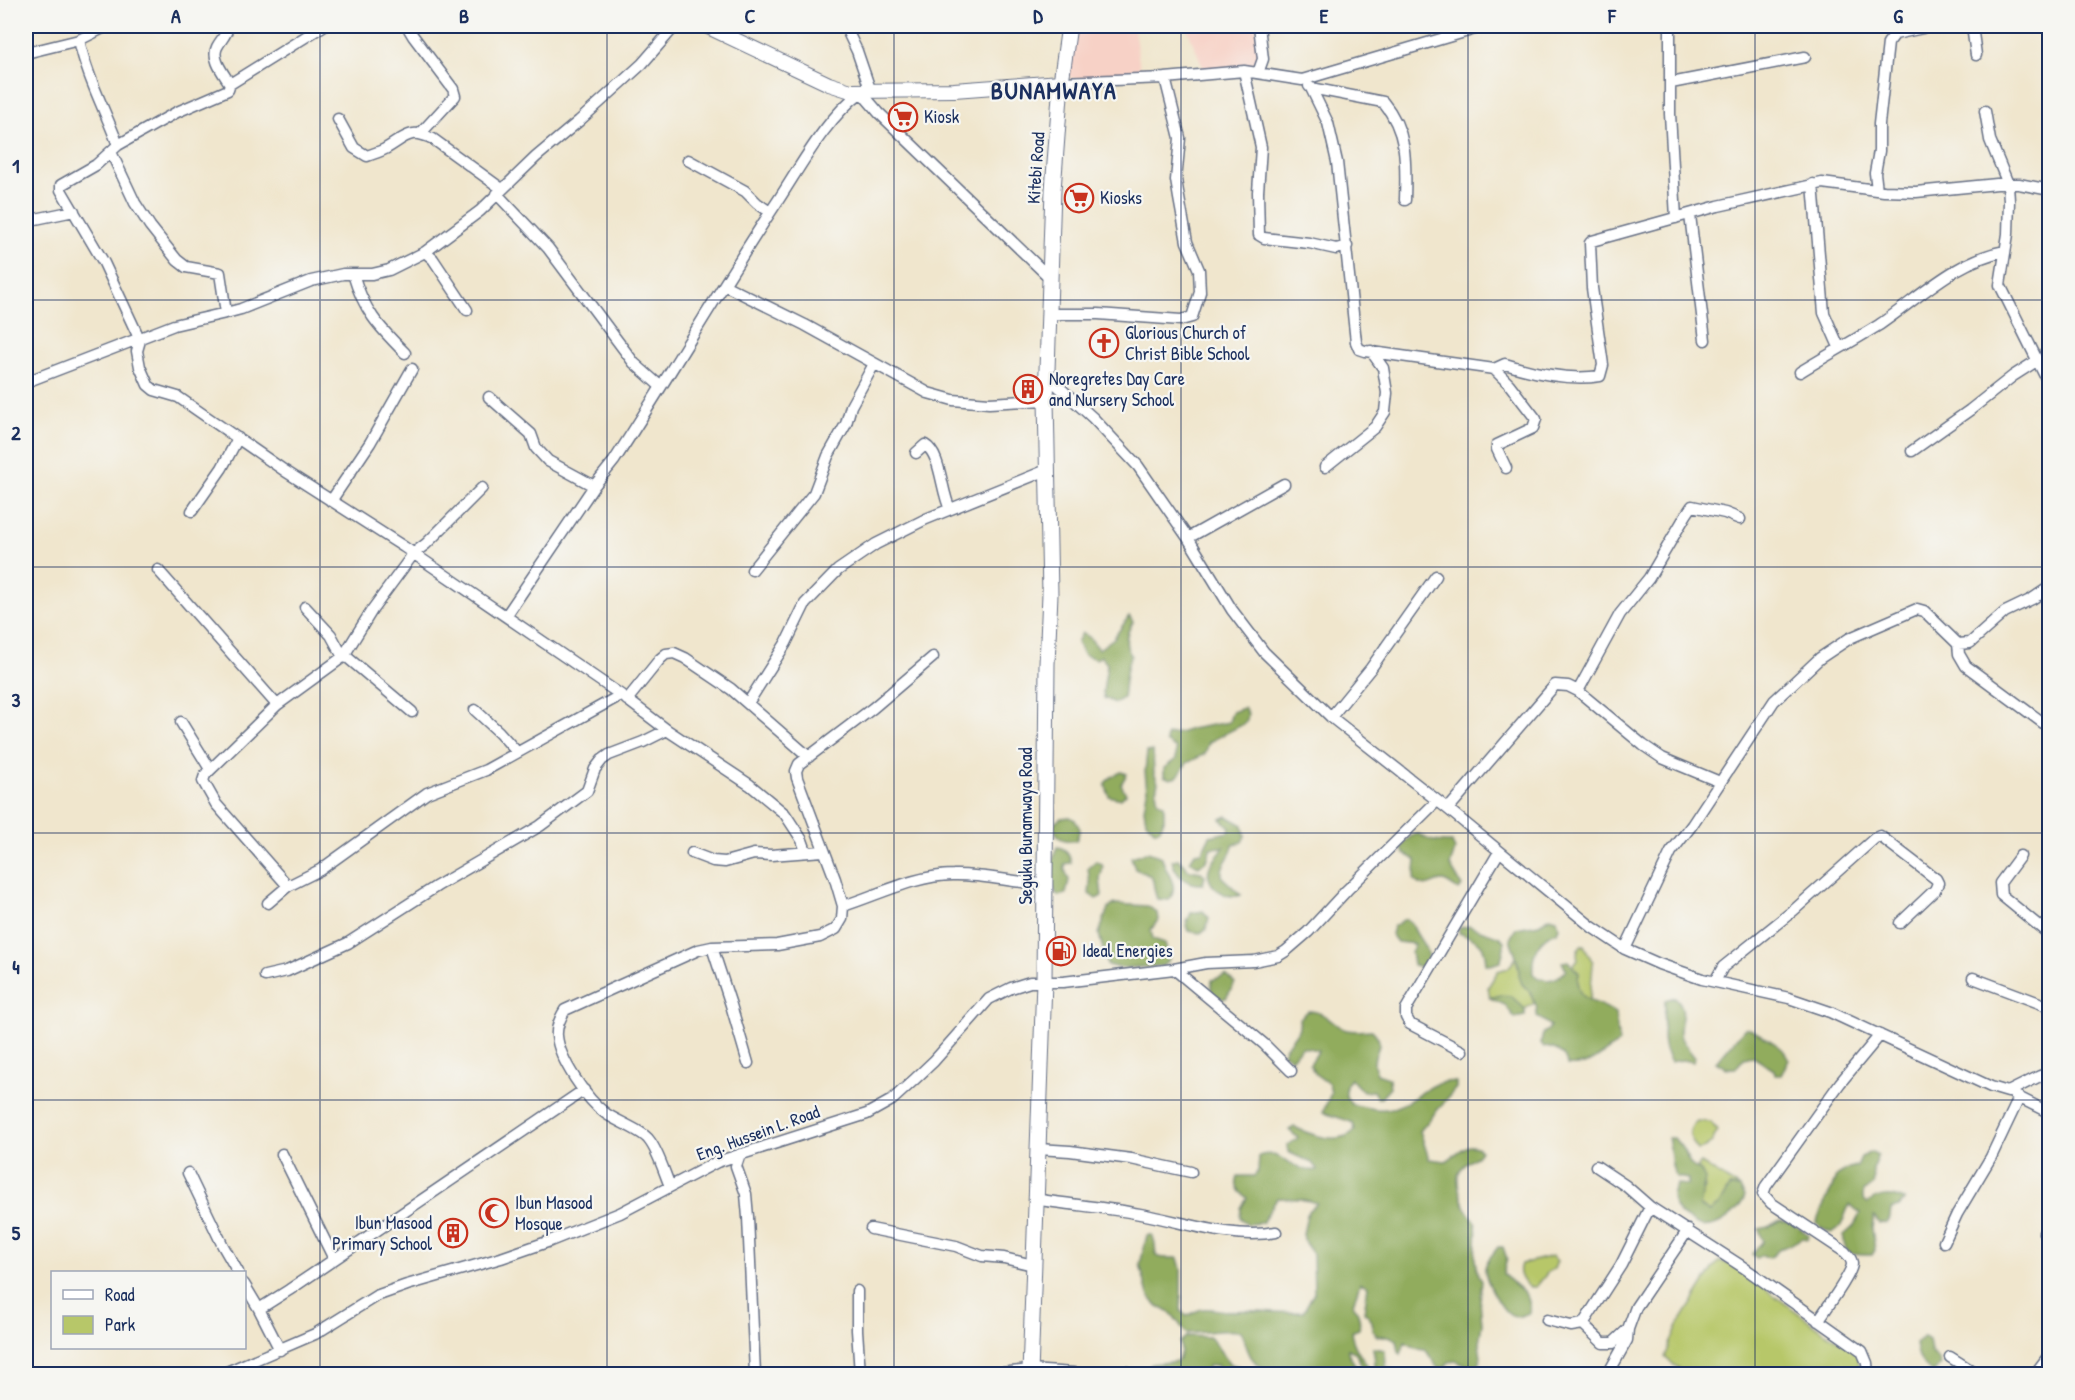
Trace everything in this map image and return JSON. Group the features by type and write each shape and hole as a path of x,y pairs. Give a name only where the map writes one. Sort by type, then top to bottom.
{"main road":[{"name":"Kitebi Road","path":"1050,278 1053,190 1061,82 1069,26"},
{"name":"Seguku Bunamwaya Road","path":"1030,1372 1044,981 1047,664 1050,594 1046,400 1050,278"}],"street":[{"path":"26,53 79,40 108,26"},
{"path":"228,26 215,54 230,84"},
{"path":"323,26 230,84 228,90 177,112 114,149 96,165 61,185 61,190 104,263 140,338 137,351 140,367 148,386 178,397 331,501 414,553 667,730 750,785 785,814 802,840 806,851"},
{"path":"407,26 453,89 455,96 421,133"},
{"path":"26,382 174,325 241,309 310,281 343,274 372,274 389,270 425,252 464,224 536,157 579,121 642,64 675,26"},
{"path":"706,26 829,84 851,91 866,92 954,90 1061,82 1165,78 1244,71 1302,80 1485,26"},
{"path":"844,26 856,51 866,92 879,113 1050,278"},
{"path":"1258,73 1263,59 1259,26"},
{"path":"1670,26 1670,114 1676,218"},
{"path":"1972,26 1976,55"},
{"path":"1877,190 1875,172 1879,151 1879,124 1888,44 1890,38 1895,34 1923,28"},
{"path":"79,40 88,73 107,115 114,149 135,203 177,260 186,267 220,273 226,313"},
{"path":"1671,82 1806,57"},
{"path":"1244,71 1261,147 1258,192 1261,237 1336,249 1347,246"},
{"path":"1049,314 1098,314 1181,320 1192,317 1200,292 1199,270 1187,242 1179,198 1176,180 1180,138 1165,78"},
{"path":"1302,80 1311,88 1328,123 1338,162 1356,342 1359,349 1406,358 1494,369 1504,364 1539,373 1589,378 1600,376 1603,365 1592,288 1590,243 1718,206 1814,184 1838,184 1877,190 1916,192 2008,184 2049,190"},
{"path":"1311,88 1383,102 1400,131 1406,155 1405,200"},
{"path":"506,616 594,486 614,461 770,212 833,120 846,104 866,92"},
{"path":"1985,111 1990,140 2008,184 2008,234 2001,287 2049,386"},
{"path":"339,119 354,148 367,156 383,151 407,135 421,133 433,139 500,192 548,248 634,363 660,386"},
{"path":"688,160 745,190 757,203 770,212"},
{"path":"1814,184 1824,313 1839,348"},
{"path":"26,221 74,212"},
{"path":"1690,214 1705,340"},
{"path":"1800,372 1878,325 1940,281 1979,257 2005,251"},
{"path":"425,252 433,259 467,310"},
{"path":"353,274 369,313 405,353"},
{"path":"724,285 805,325 928,393 953,400 989,403 1046,400"},
{"path":"1325,467 1375,427 1385,412 1387,393 1383,368 1371,351"},
{"path":"1912,451 2038,360"},
{"path":"752,570 814,493 828,456 846,424 851,406 874,364"},
{"path":"331,501 370,443 412,369"},
{"path":"1494,369 1509,384 1536,419 1533,428 1497,445 1506,468"},
{"path":"1047,376 1093,417 1138,466 1188,538 1232,610 1264,652 1331,717 1448,809 1583,921 1625,949 1659,964 1714,981 1789,998 1830,1012 1978,1082 2008,1092 2049,1113"},
{"path":"489,397 531,434 536,448 548,461 594,486"},
{"path":"192,511 222,468 238,438"},
{"path":"916,453 925,445 934,453 944,495 950,509"},
{"path":"747,703 786,642 805,604 838,570 876,543 950,509 1047,470"},
{"path":"1188,538 1284,484"},
{"path":"288,886 216,804 203,781 210,769 277,705 344,657 372,609 414,553 482,488"},
{"path":"1578,692 1620,614 1649,578 1690,509 1696,506 1740,519"},
{"path":"158,570 277,705"},
{"path":"1331,717 1371,668 1436,576"},
{"path":"1958,644 1970,643 2005,612 2032,599 2049,587"},
{"path":"305,608 331,635 344,657 412,712"},
{"path":"1625,949 1671,852 1692,825 1774,701 1820,658 1850,638 1920,609 1958,644 1959,654 1966,666 2049,728"},
{"path":"268,903 288,886 320,870 427,793 486,770 624,698 666,654 674,653 685,658 731,689 809,757"},
{"path":"670,1186 649,1139 604,1112 568,1065 556,1034 559,1020 565,1010 698,950 712,947 777,945 820,937 836,929 842,919 843,906 796,771 799,764 873,708 933,657"},
{"path":"1448,809 1555,685 1568,686 1578,692 1662,758 1720,782"},
{"path":"475,710 517,752"},
{"path":"181,722 210,769"},
{"path":"265,976 274,976 296,968 348,943 437,886 540,826 587,791 595,769 602,760 667,730"},
{"name":"Eng. Hussein L. Road","path":"222,1374 315,1334 376,1296 550,1241 620,1213 702,1169 740,1154 867,1114 892,1100 934,1061 989,999 1030,982 1063,982 1206,963 1267,959 1286,951 1308,932 1437,801"},
{"path":"1714,981 1722,967 1794,910 1880,836 1936,879 1938,883 1935,890 1900,923"},
{"path":"692,853 713,861 725,862 754,854 824,851"},
{"path":"1462,1051 1410,1024 1406,1017 1406,1009 1499,852"},
{"path":"2020,856 2000,883 1999,890 2001,895 2049,935"},
{"path":"843,906 916,881 952,874 1045,884"},
{"path":"712,947 747,1063"},
{"path":"1174,969 1264,1044 1292,1071"},
{"path":"1973,978 2049,1007"},
{"path":"1818,1321 1848,1275 1852,1266 1851,1259 1845,1252 1771,1203 1763,1194 1766,1186 1840,1083 1880,1035"},
{"path":"2008,1092 2048,1070"},
{"path":"259,1308 585,1090"},
{"path":"1944,1242 2019,1098"},
{"path":"1038,1149 1131,1158 1191,1172"},
{"path":"282,1154 334,1259"},
{"path":"740,1154 736,1166 746,1194 755,1374"},
{"path":"1596,1166 1626,1186 1650,1207 1688,1230 1862,1351 1869,1374"},
{"path":"188,1173 237,1271"},
{"path":"1035,1198 1073,1206 1138,1213 1247,1235 1276,1232"},
{"path":"1547,1320 1571,1326 1582,1324 1621,1265 1650,1207"},
{"path":"871,1229 956,1246 982,1256 1004,1258 1033,1265"},
{"path":"1608,1374 1627,1340 1628,1329 1636,1307 1688,1230"},
{"path":"246,1287 280,1350"},
{"path":"856,1291 856,1330 861,1374"},
{"path":"1582,1324 1603,1343 1613,1343 1628,1329"},
{"path":"2035,1374 2049,1354"},
{"path":"1950,1357 1977,1374"},
{"path":"991,1374 1030,1372 1088,1374"}],"shaded area":[{"path":"1186,26 1256,26 1261,59 1258,68 1205,72"},
{"path":"1134,29 1141,75 1072,79 1068,75 1072,34"}],"green space":[{"path":"1129,616 1133,622 1127,634 1126,643 1131,655 1126,671 1123,698 1115,703 1104,698 1107,664 1101,656 1096,659 1084,655 1077,642 1082,633 1089,637 1099,649 1114,638"},
{"path":"1244,708 1248,714 1247,720 1242,725 1209,742 1205,754 1187,763 1177,777 1170,779 1164,776 1164,768 1176,759 1176,749 1166,742 1167,735 1229,722 1232,712"},
{"path":"1153,751 1154,773 1158,782 1156,791 1158,801 1164,805 1164,820 1160,829 1155,831 1146,821 1144,809 1147,791 1145,771 1147,752"},
{"path":"1121,772 1127,774 1121,784 1126,794 1121,799 1109,796 1105,783"},
{"path":"1227,816 1243,825 1245,836 1242,842 1233,845 1222,871 1222,877 1241,895 1235,896 1222,893 1212,885 1209,879 1210,866 1224,847 1210,848 1207,859 1198,866 1190,861 1195,853 1202,852 1210,836 1229,832 1230,827 1221,819"},
{"path":"1070,817 1075,820 1080,829 1076,841 1060,838 1053,824 1061,818"},
{"path":"1419,834 1438,842 1452,842 1455,850 1450,866 1462,886 1459,890 1443,881 1425,886 1414,880 1416,860 1404,854 1402,847 1409,838"},
{"path":"1057,847 1067,852 1071,863 1065,864 1069,880 1066,894 1058,896 1051,879"},
{"path":"1148,852 1162,857 1173,884 1169,900 1157,899 1151,877 1135,869 1131,857"},
{"path":"1178,859 1189,870 1201,872 1205,876 1203,884 1192,883 1179,875 1172,860"},
{"path":"1096,861 1102,864 1103,868 1100,879 1102,896 1096,899 1089,894 1088,868"},
{"path":"1115,904 1148,906 1157,913 1158,920 1151,930 1153,939 1165,943 1169,959 1163,966 1121,968 1107,965 1099,934 1108,908"},
{"path":"1203,911 1209,918 1206,930 1200,933 1188,931 1186,925 1191,913"},
{"path":"1550,917 1557,919 1559,927 1557,932 1545,938 1537,948 1533,960 1533,974 1550,980 1566,970 1562,962 1568,961 1579,973 1578,983 1582,995 1615,1013 1619,1043 1596,1059 1584,1064 1567,1065 1559,1052 1544,1047 1541,1043 1543,1033 1550,1026 1537,1016 1537,1008 1530,992 1522,984 1510,939 1516,928 1539,924"},
{"path":"1405,919 1412,923 1428,956 1428,963 1421,967 1413,965 1411,952 1415,944 1397,942 1391,934 1393,927"},
{"path":"1469,926 1496,935 1503,940 1504,948 1500,962 1486,964 1480,943 1459,933 1459,928"},
{"path":"1584,945 1593,963 1590,1000 1580,993 1579,973 1572,967 1578,959 1577,954 1580,947"},
{"path":"1516,958 1522,984 1530,992 1534,1003 1525,1009 1509,997 1490,998 1488,987 1498,971 1508,968"},
{"path":"1226,975 1235,983 1226,998 1222,999 1213,995 1212,980"},
{"path":"1501,995 1511,996 1525,1009 1525,1016 1515,1018 1505,1005 1490,998"},
{"path":"1675,997 1683,1013 1680,1027 1681,1038 1695,1058 1693,1062 1682,1060 1671,1062 1664,1047 1665,1000"},
{"path":"1308,1011 1326,1016 1347,1030 1372,1030 1379,1040 1374,1066 1377,1074 1389,1078 1390,1088 1381,1098 1377,1098 1373,1091 1363,1092 1351,1079 1346,1085 1346,1097 1353,1105 1378,1109 1396,1107 1438,1084 1456,1082 1456,1088 1420,1131 1429,1159 1446,1161 1471,1146 1481,1150 1462,1168 1458,1177 1464,1205 1476,1225 1475,1260 1482,1280 1480,1301 1482,1324 1479,1343 1481,1357 1475,1374 1467,1374 1465,1365 1456,1361 1449,1362 1444,1368 1437,1367 1425,1349 1415,1348 1405,1342 1401,1354 1397,1340 1389,1336 1377,1336 1372,1330 1371,1320 1364,1312 1368,1286 1360,1283 1353,1304 1360,1322 1359,1329 1351,1332 1354,1343 1374,1373 1373,1348 1385,1350 1386,1367 1400,1374 1369,1374 1362,1367 1355,1352 1348,1349 1360,1374 1222,1374 1217,1365 1208,1366 1207,1372 1211,1374 1147,1374 1146,1371 1151,1364 1178,1361 1181,1351 1180,1342 1187,1336 1210,1337 1230,1364 1259,1372 1267,1370 1252,1358 1241,1331 1186,1333 1172,1314 1156,1305 1148,1295 1140,1264 1147,1235 1152,1235 1155,1241 1157,1256 1178,1258 1181,1269 1181,1311 1186,1316 1207,1309 1303,1312 1314,1293 1313,1254 1305,1243 1303,1234 1308,1211 1317,1203 1300,1199 1277,1198 1262,1223 1248,1224 1240,1218 1241,1208 1247,1198 1239,1191 1236,1183 1238,1176 1254,1176 1258,1171 1259,1156 1266,1154 1301,1168 1318,1170 1312,1163 1288,1152 1287,1146 1298,1138 1289,1130 1294,1127 1325,1138 1342,1137 1355,1130 1353,1123 1323,1112 1331,1093 1329,1084 1314,1073 1310,1064 1319,1050 1302,1047 1291,1059 1283,1053 1297,1033 1299,1019"},
{"path":"1745,1028 1763,1036 1784,1051 1789,1060 1781,1075 1775,1075 1774,1070 1752,1056 1744,1058 1736,1068 1726,1068 1716,1062"},
{"path":"1697,1121 1711,1122 1717,1130 1711,1143 1698,1150 1690,1135 1693,1124"},
{"path":"1668,1138 1674,1138 1691,1165 1701,1172 1705,1179 1700,1206 1710,1212 1719,1205 1729,1187 1740,1188 1745,1196 1738,1208 1727,1218 1707,1226 1697,1225 1680,1215 1672,1200 1673,1193 1677,1184 1688,1185 1688,1179 1676,1177 1672,1167"},
{"path":"1872,1152 1878,1155 1873,1168 1874,1183 1863,1192 1863,1199 1868,1203 1886,1196 1905,1200 1899,1207 1891,1209 1890,1218 1886,1223 1879,1223 1874,1216 1872,1228 1875,1250 1872,1255 1855,1254 1847,1251 1844,1242 1844,1235 1853,1227 1860,1214 1850,1205 1840,1227 1831,1233 1821,1228 1817,1222 1836,1176 1857,1166 1861,1157"},
{"path":"1701,1163 1740,1188 1729,1187 1719,1205 1710,1212 1700,1206 1705,1188 1701,1172 1696,1168"},
{"path":"1780,1220 1792,1223 1809,1235 1808,1239 1801,1238 1780,1249 1769,1258 1762,1255 1757,1258 1752,1254 1763,1241 1759,1229"},
{"path":"1498,1247 1503,1247 1507,1259 1503,1274 1526,1295 1530,1306 1529,1313 1517,1317 1510,1315 1502,1307 1490,1286 1485,1268 1488,1259"},
{"path":"1552,1256 1557,1261 1554,1269 1548,1272 1536,1287 1528,1287 1520,1273 1521,1264"},
{"path":"1720,1261 1732,1265 1825,1332 1853,1349 1858,1357 1860,1374 1677,1374 1679,1368 1665,1357 1677,1327"},
{"path":"1924,1337 1929,1340 1931,1352 1940,1365 1933,1373 1923,1364 1918,1353 1916,1344"}],"place":[{"name":"Kiosk","path":"903,117"},
{"name":"Kiosks","path":"1079,198"},
{"name":"Glorious Church of Christ Bible School","path":"1104,343"},
{"name":"Noregretes Day Care and Nursery School","path":"1028,389"},
{"name":"Ideal Energies","path":"1061,951"},
{"name":"Ibun Masood Mosque","path":"494,1213"},
{"name":"Ibun Masood Primary School","path":"453,1233"}],"district":[{"name":"BUNAMWAYA","path":"1054,91"}]}
